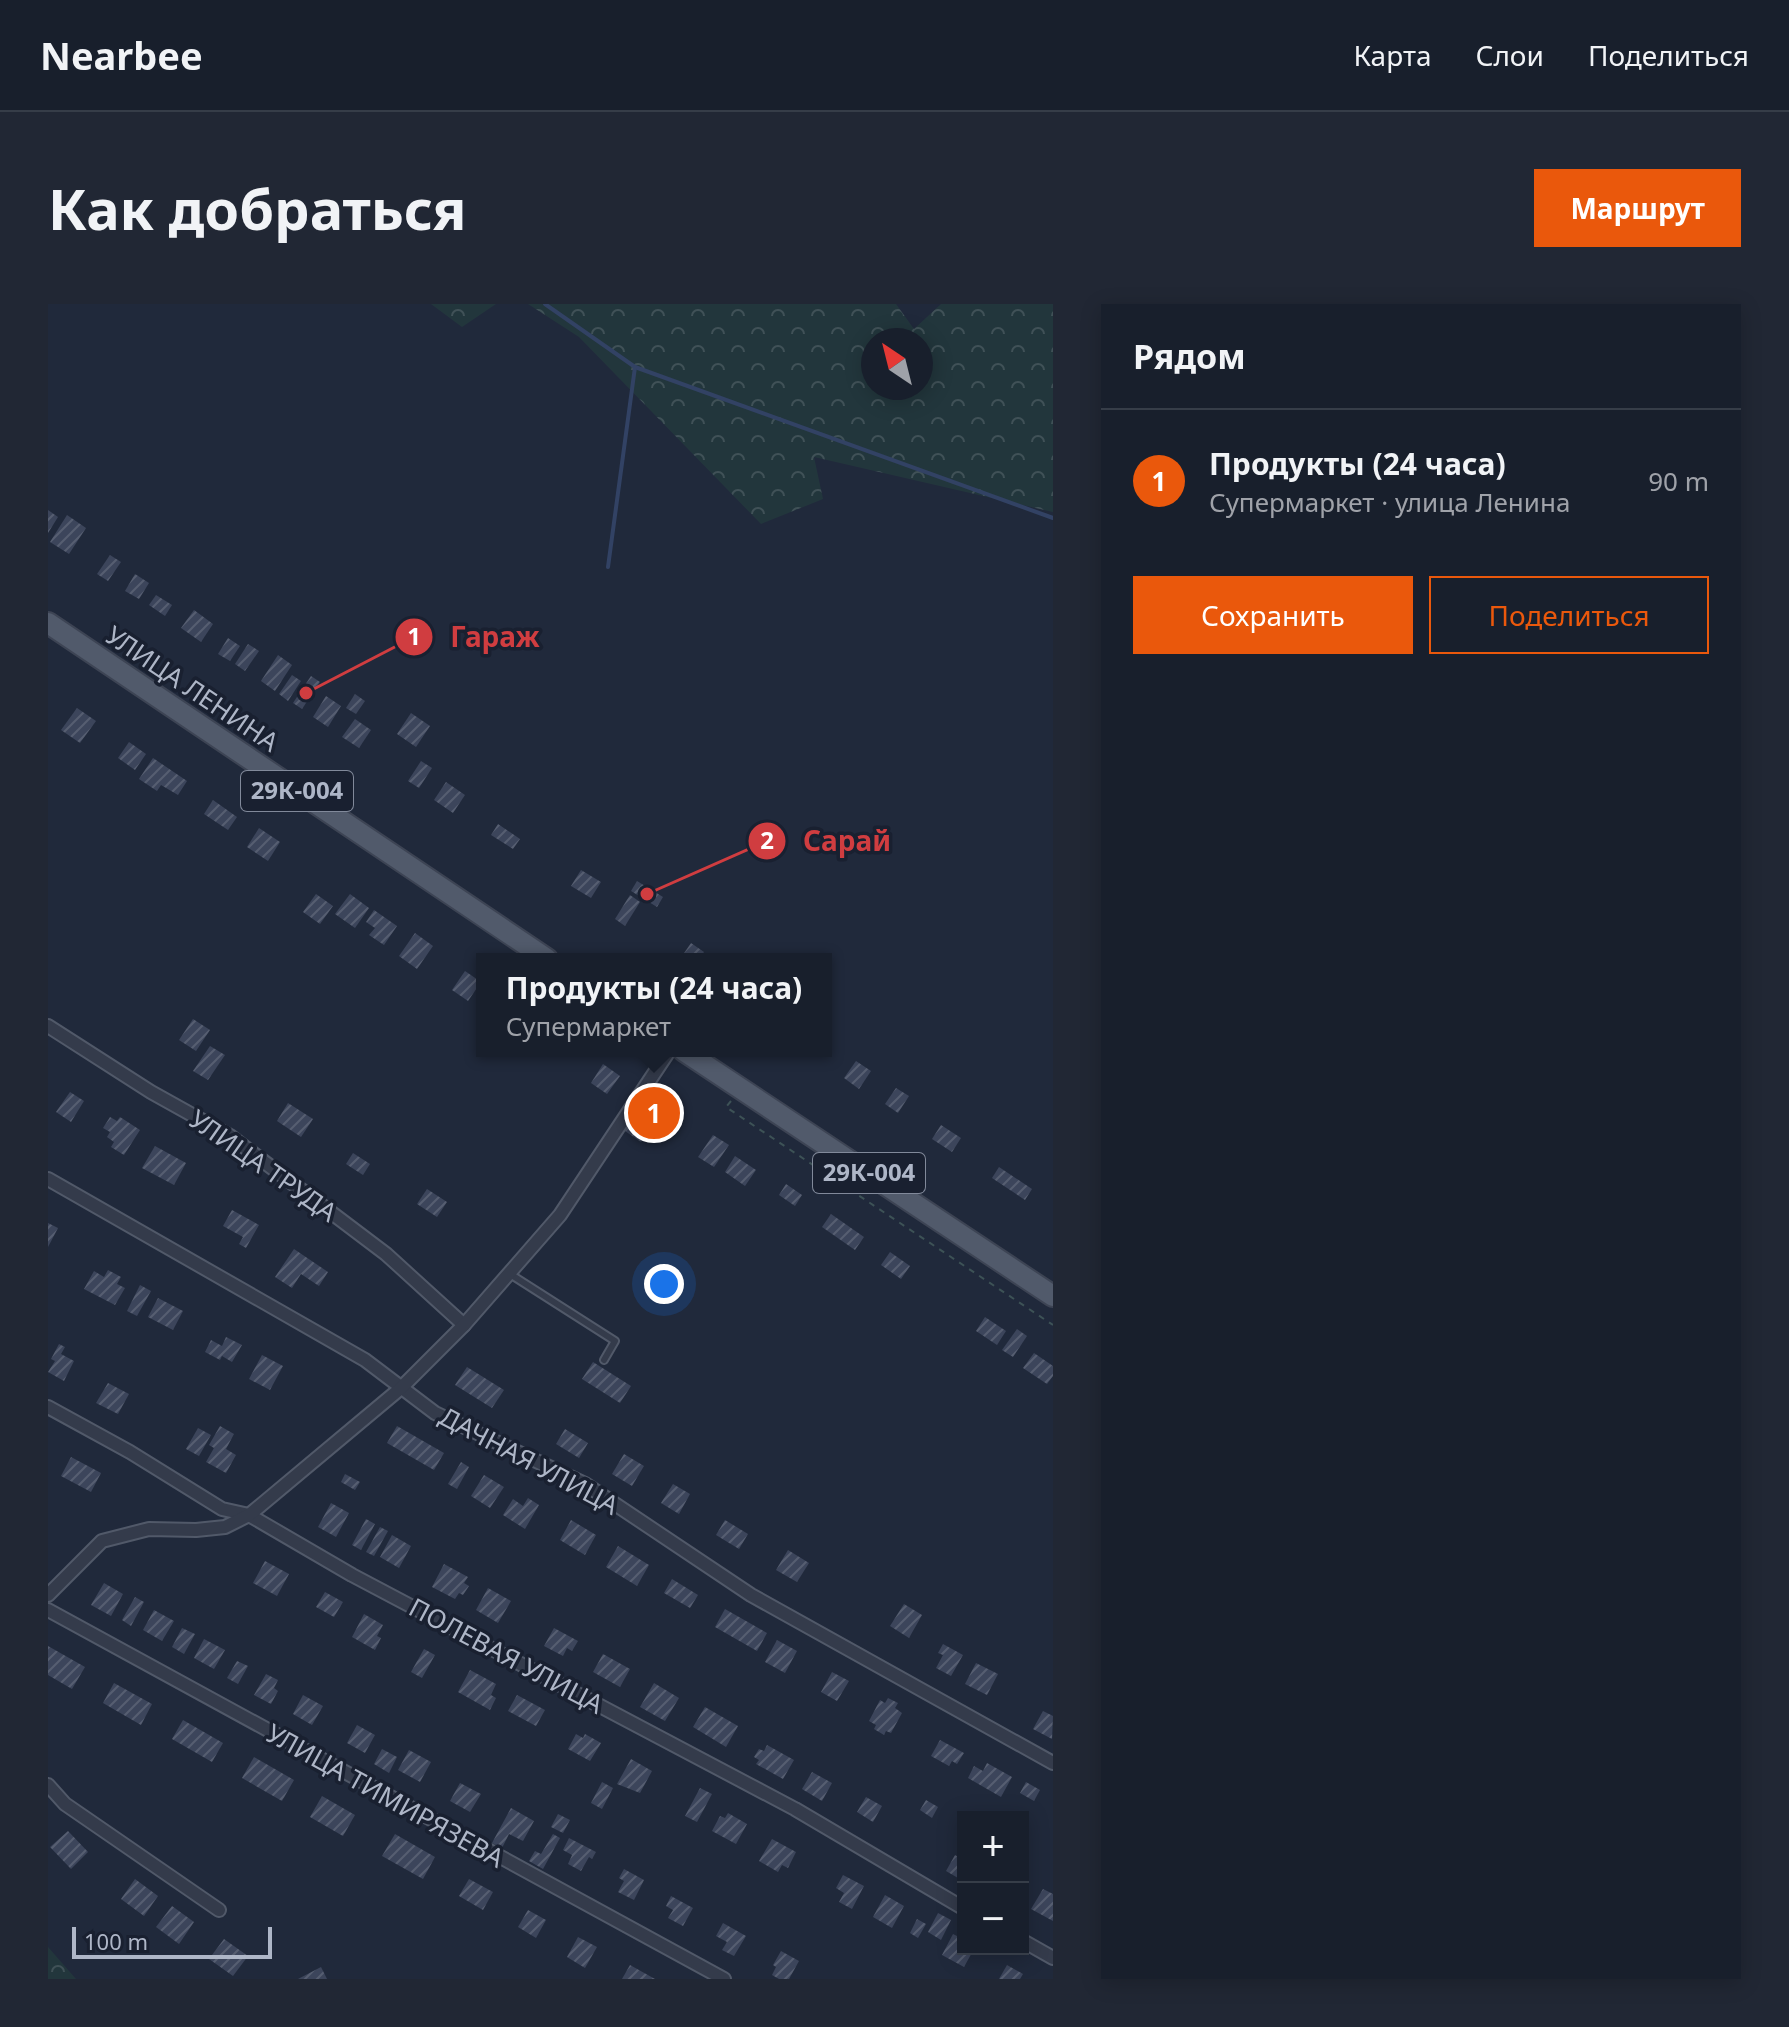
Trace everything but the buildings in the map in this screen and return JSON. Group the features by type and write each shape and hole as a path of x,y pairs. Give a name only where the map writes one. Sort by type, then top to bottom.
{"main road":[{"name":"УЛИЦА ЛЕНИНА","path":"48,623 538,953"},
{"name":"29К-004","path":"693,1057 1053,1296"}],"street":[{"name":"УЛИЦА ТРУДА","path":"48,1026 151,1092 230,1136 386,1254 464,1325"},
{"path":"48,1595 102,1541 149,1529 225,1527 249,1515 401,1388 464,1325 560,1215 665,1057"},
{"name":"ДАЧНАЯ УЛИЦА","path":"48,1179 365,1360 435,1413 585,1484 751,1595 1053,1763"},
{"name":"ПОЛЕВАЯ УЛИЦА","path":"48,1407 130,1452 222,1509 249,1515 352,1575 795,1809 957,1904"},
{"name":"УЛИЦА ТИМИРЯЗЕВА","path":"48,1610 724,1979"},
{"path":"48,1785 65,1804 219,1910"},
{"path":"1029,1944 1053,1958"}],"lane":[{"path":"510,1274 615,1341 604,1360"}],"path":[{"path":"740,1087 726,1107 1053,1325"}],"green space":[{"path":"431,304 496,304 462,327"},
{"path":"528,304 896,304 913,328 861,328 861,400 933,400 933,328 915,328 941,304 1053,304 1053,512 814,457 823,499 761,524 579,337"},
{"path":"48,1947 76,1979 48,1979"}],"waterway":[{"path":"545,304 635,367 1053,518"},
{"path":"608,567 635,367"}],"place":[{"name":"Гараж","path":"306,693"},
{"name":"Сарай","path":"647,894"},
{"name":"Продукты (24 часа)","path":"654,1113"}]}
